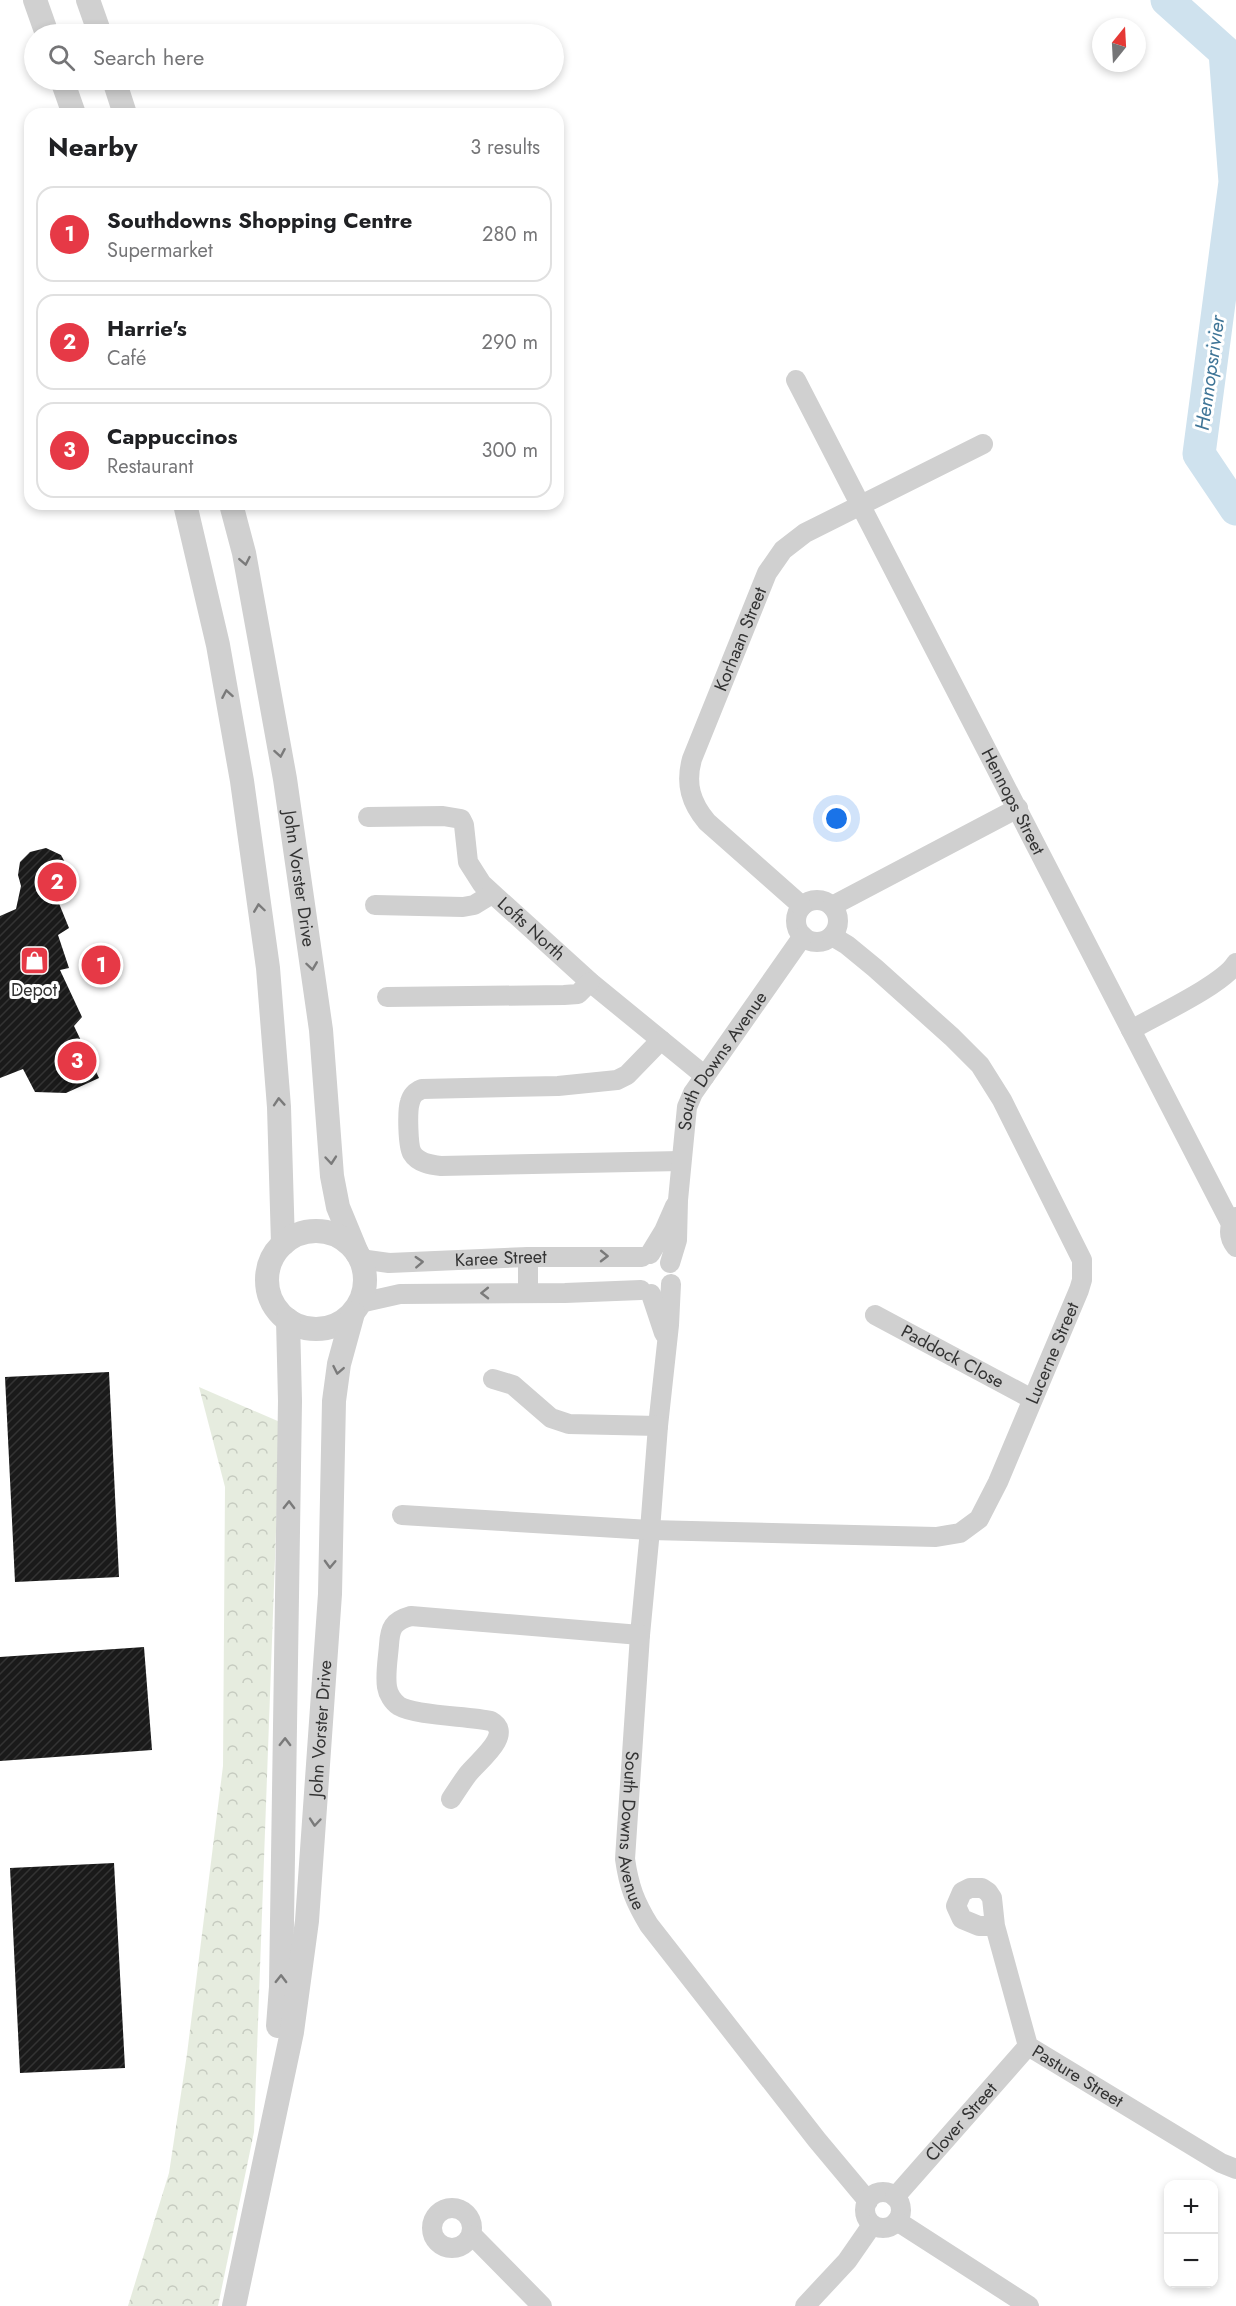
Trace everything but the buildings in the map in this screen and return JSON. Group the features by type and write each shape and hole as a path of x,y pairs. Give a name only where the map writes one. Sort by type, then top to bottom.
{"street":[{"path":"35,0 43,24"},
{"path":"88,0 96,24"},
{"path":"66,90 72,108"},
{"path":"117,90 123,108"},
{"name":"Hennops Street","path":"796,380 1131,1030 1234,1221 1230,1238 1236,1247"},
{"name":"Korhaan Street","path":"802,906 707,822 697,810 689,787 690,767 771,567 783,550 805,533 983,444"},
{"path":"186,510 218,645 242,781 266,956 279,1107 283,1244"},
{"name":"John Vorster Drive","path":"233,510 244,553 285,778 321,1030 332,1176 338,1207 359,1256"},
{"path":"832,906 1018,808"},
{"name":"Lofts North","path":"368,817 443,816 461,819 464,825 468,862 474,874 492,894 590,982 705,1076"},
{"path":"375,905 463,907 474,905 492,894"},
{"path":"817,900 825,901 832,906 838,921 832,936 820,942 814,942 803,936 797,930 796,921 797,913 802,906 809,901 817,900"},
{"name":"South Downs Avenue","path":"670,1263 677,1240 678,1200 687,1107 693,1093 803,936"},
{"name":"Lucerne Street","path":"402,1515 650,1530 936,1537 960,1533 979,1519 988,1503 1082,1280 1082,1260 1002,1100 980,1065 952,1036 875,968 832,936"},
{"path":"1131,1030 1212,984 1227,974 1236,963"},
{"path":"387,997 578,994 590,982"},
{"path":"661,1040 638,1065 617,1080 558,1086 422,1089 415,1092 409,1102 410,1147 413,1155 420,1161 441,1166 681,1161"},
{"name":"South Downs Avenue","path":"646,1256 669,1222 678,1200"},
{"path":"313,1231 330,1233 345,1241 359,1256 365,1281 356,1308 339,1324 322,1329 304,1328 288,1320 279,1312 270,1297 267,1279 271,1261 283,1244 297,1235 313,1231"},
{"path":"661,1255 670,1263 674,1273 671,1284 663,1292 646,1292 634,1281 633,1270 646,1256 661,1255"},
{"name":"Karee Street","path":"359,1256 389,1263 528,1257 646,1256"},
{"path":"528,1257 528,1293"},
{"name":"South Downs Avenue","path":"671,1284 640,1635 625,1859 633,1897 649,1925 817,2140 868,2201"},
{"name":"Karee Street","path":"356,1308 400,1294 646,1292"},
{"name":"South Downs Avenue","path":"646,1292 662,1324 666,1345"},
{"name":"John Vorster Drive","path":"234,2306 292,2032 307,1921 330,1594 334,1401 339,1364 356,1308"},
{"name":"Paddock Close","path":"875,1315 1032,1399"},
{"name":"John Vorster Drive","path":"268,2142 281,1975 290,1401 288,1320"},
{"path":"493,1379 513,1385 551,1418 569,1424 657,1426"},
{"path":"451,1798 468,1773 494,1745 499,1729 491,1721 411,1710 399,1706 391,1698 387,1686 389,1636 391,1626 399,1619 411,1616 640,1635"},
{"name":"Pasture Street","path":"995,1926 1028,2046 1221,2163 1236,2169"},
{"name":"Clover Street","path":"895,2197 1028,2046"},
{"path":"883,2192 895,2197 901,2209 897,2222 885,2228 872,2225 865,2214 868,2201 874,2194 883,2192"},
{"path":"897,2222 1029,2306"},
{"path":"805,2306 847,2261 872,2225"},
{"path":"472,2235 542,2306"}],"green space":[{"path":"199,1387 280,1422 254,2132 218,2306 128,2306 169,2173 187,2054 223,1766 225,1487"}],"waterway":[{"name":"Hennopsrivier","path":"1167,0 1225,52 1235,182 1199,454 1236,509"}],"place":[{"name":"Harrie's","path":"57,882"},
{"name":"Depot","path":"34,961"},
{"name":"Southdowns Shopping Centre","path":"101,965"},
{"name":"Cappuccinos","path":"77,1061"}]}
